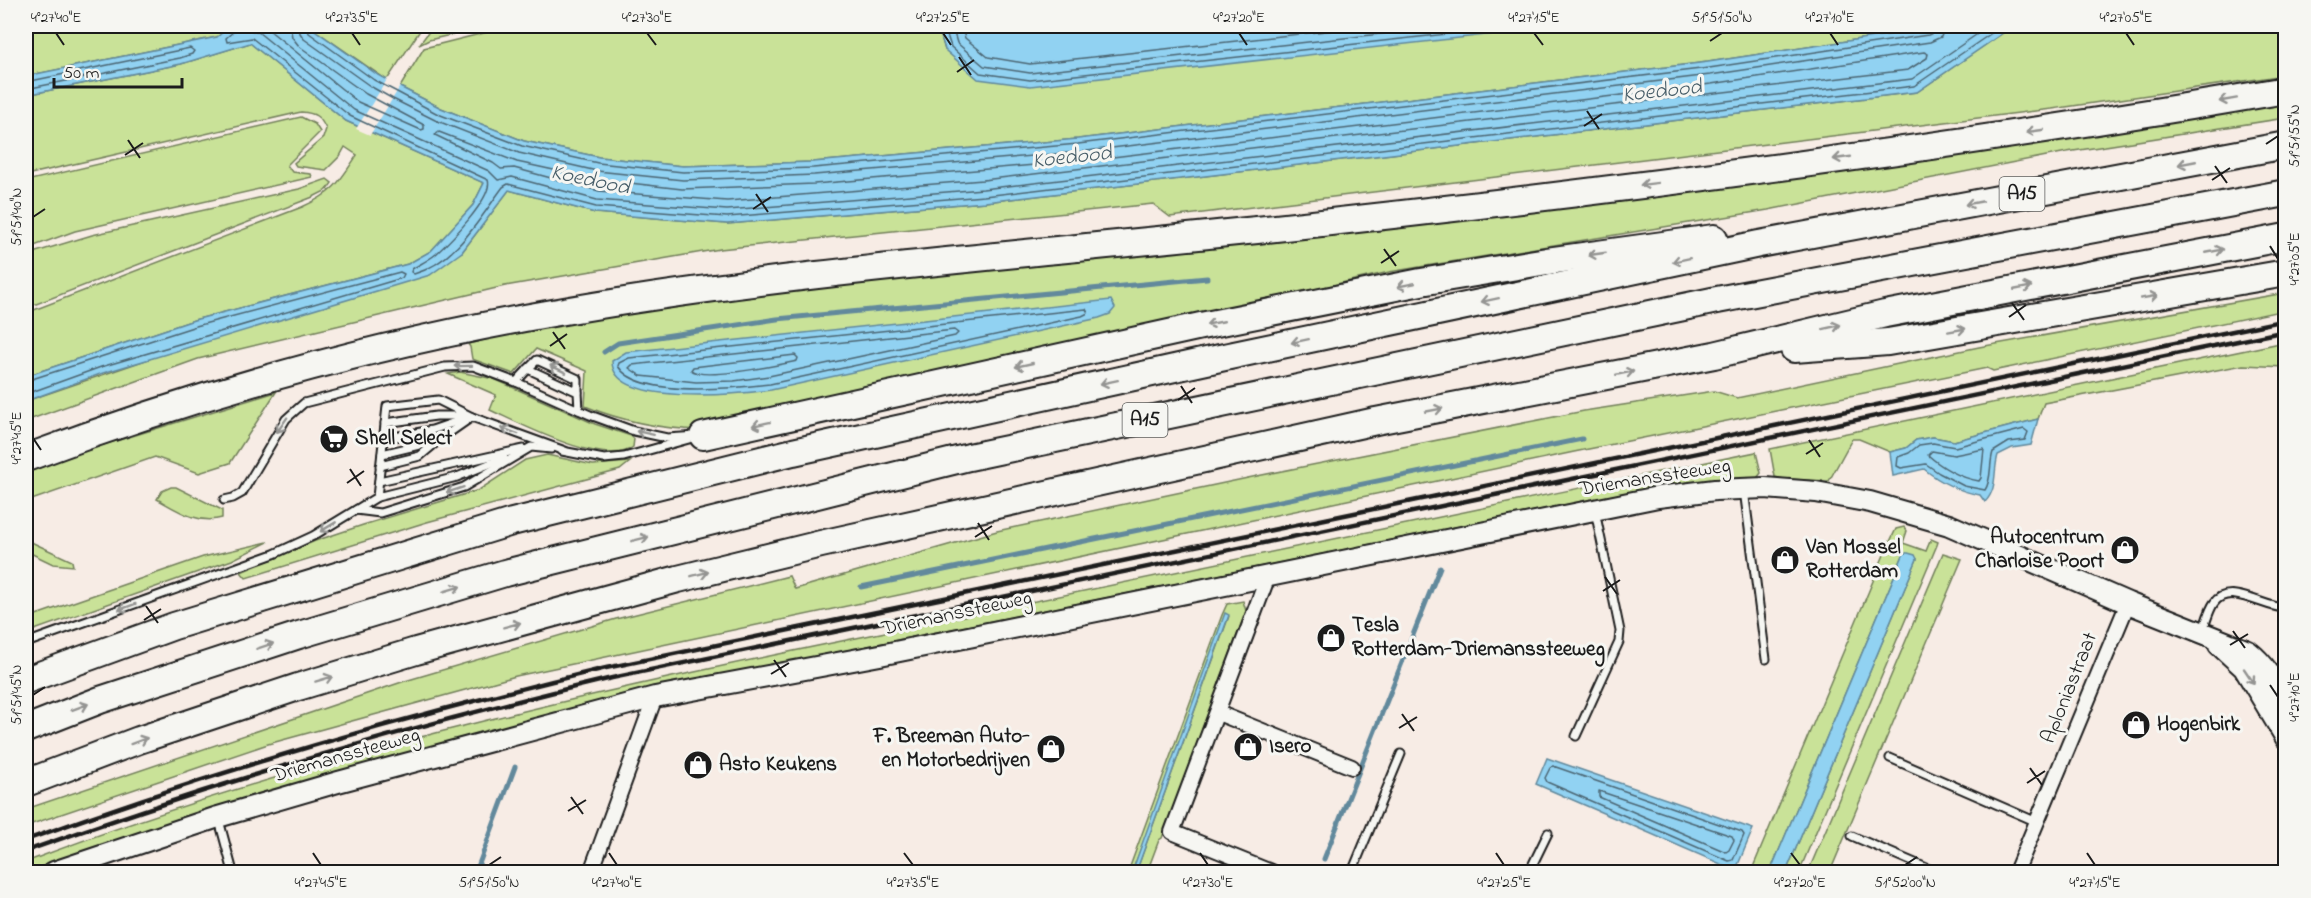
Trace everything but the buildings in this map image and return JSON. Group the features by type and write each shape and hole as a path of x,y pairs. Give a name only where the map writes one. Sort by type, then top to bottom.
{"highway":[{"path":"26,458 90,434 260,380 401,344 546,314 786,278 1321,223 1664,182 1967,141 2286,90"},
{"name":"A15","path":"26,680 174,626 512,522 793,452 1759,243 2286,145"},
{"name":"A15","path":"26,729 100,700 298,635 505,573 969,457 1717,300 2286,193"},
{"name":"A15","path":"26,783 139,741 298,687 416,651 678,579 833,542 1365,424 1714,355 1885,314 2286,237"},
{"name":"A15","path":"703,436 1201,326 1421,282 1710,238 1759,243"},
{"name":"A15","path":"1714,355 1888,342 2286,273"}],"main road":[{"name":"Driemanssteeweg","path":"54,873 95,865 218,818 360,776 656,697 891,652 1658,497 1744,488 1816,492 1870,502 1949,525 2128,603 2248,651 2271,675 2286,701"},
{"name":"Driemanssteeweg","path":"2205,634 2244,668 2286,738"}],"street":[{"path":"1268,576 1172,832 1271,873"},
{"name":"Aploniastraat","path":"2016,873 2128,603"},
{"path":"591,873 656,697"},
{"path":"1218,713 1353,767"}],"lane":[{"path":"516,382 537,360 578,379 579,410"},
{"name":"A15","path":"224,500 242,493 286,419 304,403 459,365 486,370 634,431 667,438 703,436"},
{"path":"528,369 578,392"},
{"name":"A15","path":"385,423 387,406 438,400 472,417 565,451 604,459 624,457 703,436"},
{"path":"377,497 385,423 436,416 472,417"},
{"path":"383,439 432,430 472,417"},
{"path":"380,466 420,456 438,440 472,417"},
{"path":"381,454 438,440"},
{"path":"379,481 531,447 565,451"},
{"path":"26,643 274,554 313,536 377,497 457,477 531,447"},
{"path":"356,510 380,513 464,487 531,447"},
{"path":"1744,488 1766,659"},
{"path":"1576,736 1619,642 1620,631 1595,511"},
{"path":"2205,634 2214,603 2234,594 2253,598 2272,607 2286,608"},
{"path":"1352,873 1401,754"},
{"path":"1890,758 2037,822"},
{"path":"218,818 233,873"},
{"path":"1529,873 1548,833"},
{"path":"1852,836 1936,873"}],"green space":[{"path":"26,26 232,27 217,37 26,76"},
{"path":"309,26 423,26 387,80"},
{"path":"433,26 489,26 429,40 419,45"},
{"path":"512,26 938,26 945,50 1566,26 1941,26 1708,62 1078,139 813,162 683,166 599,157 524,141 441,108 400,87 424,48"},
{"path":"2013,26 2285,26 2285,75 2052,109 1170,217 1153,204 720,249 505,286 198,359 26,421 26,401 462,252 509,190 595,213 727,224 985,202 1917,92"},
{"path":"250,43 346,121 484,183 473,205 431,251 408,264 194,320 26,376 26,313 302,207 328,192 357,155 345,147 340,156 326,170 296,166 294,163 323,138 326,129 317,116 301,112 26,175 26,95 181,64"},
{"path":"2285,104 2285,118 2067,152 1768,210 1389,272 701,430 642,423 585,406 587,371 536,349 514,374 472,359 468,344 553,323 769,291 1283,240 1931,160"},
{"path":"301,117 315,124 320,132 287,165 292,172 311,174 312,177 75,231 26,249 26,181"},
{"path":"327,179 332,183 327,190 313,197 26,308 26,255 92,235 299,189"},
{"path":"2285,293 2285,310 1993,371 1987,368 1574,452 516,676 268,744 26,826 26,809 405,681 616,619 789,576 795,589 997,531 1584,411 1714,391 1737,398 1979,347"},
{"path":"2285,342 2285,367 2243,365 2044,403 2038,419 1954,441 1933,437 1916,440 1906,448 1890,452 1859,439 1852,439 1829,481 1775,477 1770,449"},
{"path":"460,372 494,379 595,424 631,436 634,439 633,447 620,452 603,452 562,442 541,433 490,410 496,395 448,374"},
{"path":"276,392 230,463 199,473 155,457 26,502 26,473 80,452"},
{"path":"1756,452 1761,473 1757,478 1614,495 675,685 388,759 240,802 75,854 26,872 26,862 140,821 370,750 487,720 723,666"},
{"path":"547,455 593,465 630,462 620,470 427,522 246,578 241,572 315,541 479,490 525,460"},
{"path":"176,487 222,510 222,518 205,520 196,518 157,499 162,491"},
{"path":"1904,527 1907,531 1903,543 1926,551 1931,539 1938,542 1799,872 1786,872 1917,559 1904,553 1770,872 1751,872 1886,550 1896,529"},
{"path":"29,541 72,561 73,566 53,564 26,551 26,542"},
{"path":"268,542 232,560 26,633 26,619 36,615 203,557"},
{"path":"1943,553 1962,559 1830,872 1808,872"},
{"path":"1243,601 1246,611 1162,838 1159,840 1147,872 1136,872 1229,616 1132,872 1128,872 1222,615 1227,604"}],"water":[{"name":"Koedood","path":"230,26 309,26 378,75 400,87 441,108 524,141 599,157 683,166 813,162 1078,139 1708,62 1941,26 2013,26 1917,92 985,202 727,224 595,213 509,190 462,252 430,275 103,373 26,401 26,376 194,320 408,264 431,251 473,205 484,183 346,121 250,43 181,64 26,95 26,76 217,37"},
{"path":"938,26 1566,26 1030,86 978,79 945,50"},
{"path":"1111,300 1115,308 1110,314 1099,318 771,390 707,395 654,392 632,386 618,376 612,361 626,352"},
{"path":"2038,419 2031,445 2012,448 1998,455 1994,486 1985,502 1980,495 1950,486 1924,469 1893,476 1890,452 1906,448 1916,440 1933,437 1954,441"},
{"path":"1904,553 1915,555 1917,559 1786,872 1770,872"},
{"path":"1225,613 1229,615 1136,872 1132,872"},
{"path":"1547,758 1753,829 1737,867 1730,868 1536,784"}],"pier":[{"path":"388,78 401,85 370,135 356,129"}],"waterway":[{"path":"604,352 618,343 777,319 1207,278"},
{"path":"861,587 1582,439"},
{"path":"1324,859 1440,567"},
{"path":"476,872 515,767"}],"railway":[{"path":"26,840 169,791 313,746 459,705 606,668 2286,320"},
{"path":"26,851 171,801 316,756 463,715 612,678 2286,331"}],"place":[{"name":"Shell Select","path":"334,439"},
{"name":"Autocentrum Charloise Poort","path":"2125,550"},
{"name":"Van Mossel Rotterdam","path":"1785,560"},
{"name":"Tesla Rotterdam-Driemanssteeweg","path":"1331,638"},
{"name":"Hogenbirk","path":"2136,725"},
{"name":"Isero","path":"1248,747"},
{"name":"F. Breeman Auto- en Motorbedrijven","path":"1051,749"},
{"name":"Asto Keukens","path":"698,765"}]}
